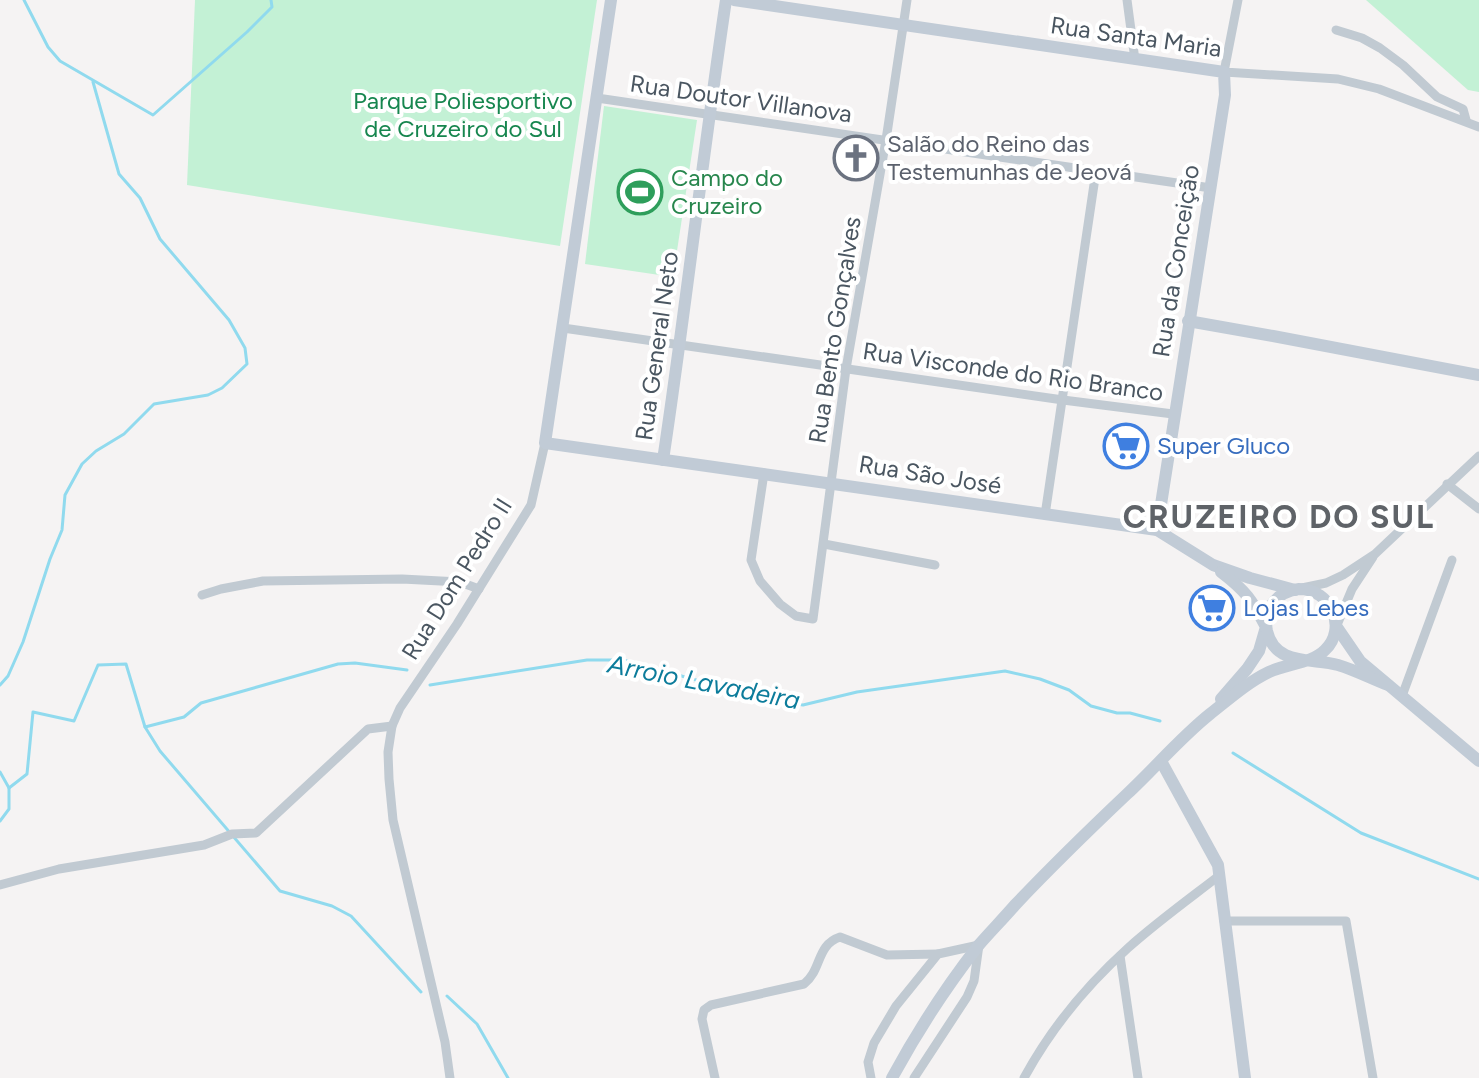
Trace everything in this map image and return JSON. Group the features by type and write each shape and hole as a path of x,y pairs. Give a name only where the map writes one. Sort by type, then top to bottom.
{"main road":[{"name":"Rua Dom Pedro II","path":"545,443 611,0"},
{"name":"Rua General Neto","path":"663,460 726,0"},
{"name":"Rua Santa Maria","path":"734,0 1224,72"},
{"name":"Rua da Conceição","path":"1157,530 1225,95 1224,72"},
{"path":"1188,321 1479,375"},
{"name":"Rua São José","path":"545,443 1157,530 1213,565 1295,590"},
{"path":"1213,565 1253,601 1272,644 1284,656 1330,663 1388,685"},
{"path":"892,1078 925,1021 979,945 1031,889 1202,721 1247,669 1259,651 1268,613 1276,600 1288,591 1313,591 1321,596 1332,609 1336,626 1360,661 1479,761"},
{"path":"1202,721 1257,678 1323,653 1332,641 1336,626"},
{"path":"1161,761 1218,865 1245,1078"}],"street":[{"name":"Rua Bento Gonçalves","path":"764,473 751,560 760,581 780,604 796,616 813,619 846,369 907,0"},
{"path":"1127,0 1135,60"},
{"name":"Rua da Conceição","path":"1224,72 1238,0"},
{"path":"1336,30 1362,38 1380,48 1437,97 1463,109 1466,120"},
{"name":"Rua Santa Maria","path":"1224,72 1338,79 1379,89 1479,127"},
{"name":"Rua Doutor Villanova","path":"597,98 1211,188"},
{"path":"1045,515 1096,171"},
{"name":"Rua Visconde do Rio Branco","path":"563,328 1173,414"},
{"name":"Rua Dom Pedro II","path":"450,1078 445,1042 393,820 388,752 392,726 400,708 531,505 545,443"},
{"path":"1295,590 1326,583 1375,554 1479,456"},
{"path":"1447,484 1479,509"},
{"path":"824,544 935,565"},
{"path":"1336,626 1352,589 1375,554"},
{"path":"1402,696 1452,560"},
{"path":"202,595 263,581 402,579 460,582 479,589"},
{"path":"0,885 59,869 204,845 232,834 256,833 368,729 392,726"},
{"path":"1024,1078 1051,1033 1120,956 1220,875"},
{"path":"1224,921 1346,921 1373,1078"},
{"path":"715,1078 702,1019 704,1010 711,1005 804,984 813,974 826,945 840,937 887,955 938,954 979,945 974,981 967,997 914,1078"},
{"path":"871,1078 868,1062 874,1043 896,1006 938,954"},
{"path":"1120,956 1138,1078"}],"green space":[{"name":"Parque Poliesportivo de Cruzeiro do Sul","path":"195,0 597,0 560,246 187,185"},
{"path":"1366,0 1479,0 1479,92 1468,90"},
{"name":"Campo do Cruzeiro","path":"604,106 697,120 673,277 585,264"}],"waterway":[{"path":"24,0 48,47 60,61 153,115 247,32 272,7 271,0"},
{"name":"Arroio Lavadeira","path":"0,685 8,676 23,642 62,530 65,495 82,464 96,451 124,434 154,404 208,395 222,388 247,364 245,348 229,320 160,239 140,198 119,174 93,82"},
{"name":"Arroio Lavadeira","path":"430,685 587,660 623,660 769,700 803,705 857,692 1005,671 1069,690 1091,706 1160,721"},
{"name":"Arroio Lavadeira","path":"145,727 184,717 201,703 338,664 355,663 407,670"},
{"path":"0,772 9,788 27,774 33,712 74,721 98,665 126,664 145,727 160,751 280,891 332,906 351,916 421,992"},
{"name":"Arroio Lavadeira","path":"1233,753 1361,833 1479,879"},
{"path":"0,821 9,809 9,788"},
{"path":"447,996 477,1024 508,1078"}],"place":[{"name":"Salão do Reino das Testemunhas de Jeová","path":"856,158"},
{"name":"Campo do Cruzeiro","path":"640,192"},
{"name":"Super Gluco","path":"1126,446"},
{"name":"Lojas Lebes","path":"1212,608"}],"district":[{"name":"CRUZEIRO DO SUL","path":"1279,517"}]}
